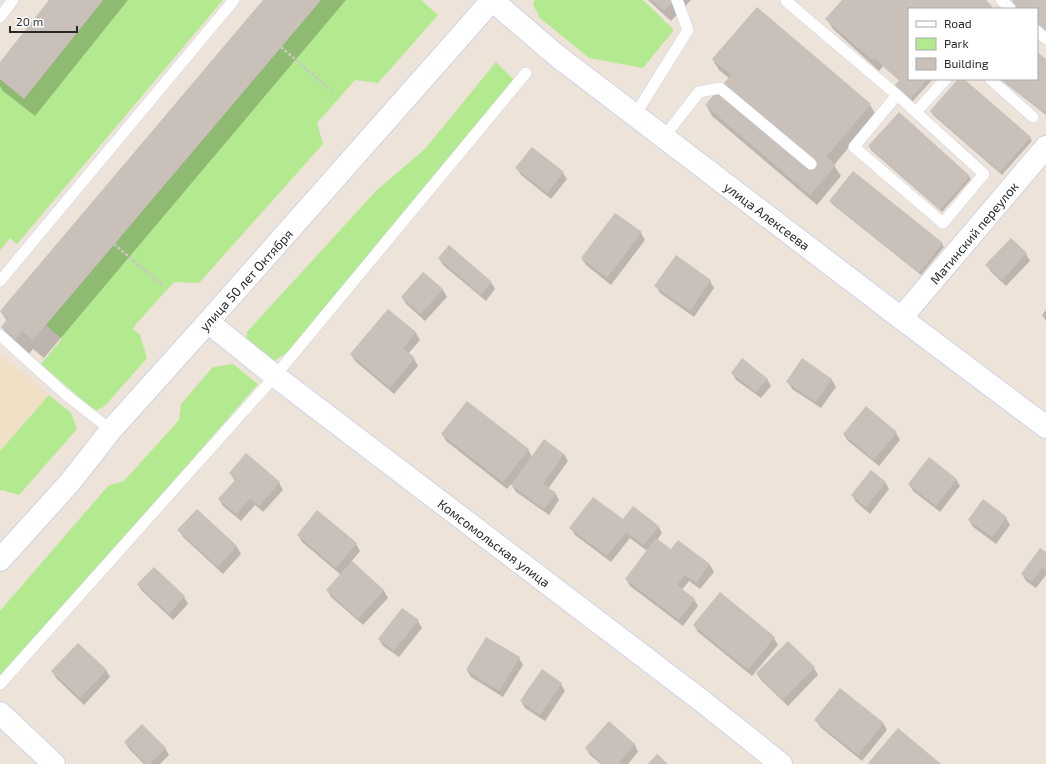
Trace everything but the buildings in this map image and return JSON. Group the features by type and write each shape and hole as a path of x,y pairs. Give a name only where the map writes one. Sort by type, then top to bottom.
{"main road":[{"name":"улица Алексеева","path":"492,0 550,50 1046,427"},
{"name":"улица 50 лет Октября","path":"0,560 71,481 111,430 492,0"},
{"name":"Матинский переулок","path":"901,318 1046,147"},
{"name":"Комсомольская улица","path":"208,322 275,376 702,701 780,764"},
{"path":"0,712 54,764"}],"lane":[{"path":"0,17 13,0"},
{"path":"0,281 234,0"},
{"path":"635,115 688,30 677,0"},
{"path":"786,0 897,95 984,174 942,223 854,147 897,95"},
{"path":"1001,0 1009,8"},
{"path":"1038,33 1046,39"},
{"path":"0,684 275,376 526,74"},
{"path":"916,112 945,80"},
{"path":"991,80 1033,117"},
{"path":"664,137 700,92 720,88 811,164"},
{"path":"0,335 65,394 111,430"}],"path":[{"path":"281,47 334,93"},
{"path":"114,244 162,285"}],"shaded area":[{"path":"0,354 49,395 0,451"}],"green space":[{"path":"103,0 223,0 17,244 10,238 0,250 0,79 24,98"},
{"path":"321,0 421,0 438,15 378,83 355,80 317,123 323,144 199,283 174,282 136,324 133,329 140,335 147,358 105,406 95,411 41,364 62,339 46,325"},
{"path":"535,0 643,0 674,30 643,68 589,58 540,18 533,5"},
{"path":"496,62 515,81 291,350 273,362 247,346 247,332 376,191 425,149"},
{"path":"233,364 258,384 6,673 0,675 0,611 108,486 124,481 179,420 181,404 213,367"},
{"path":"49,395 71,413 77,429 19,495 2,490 0,491 0,451"}]}
